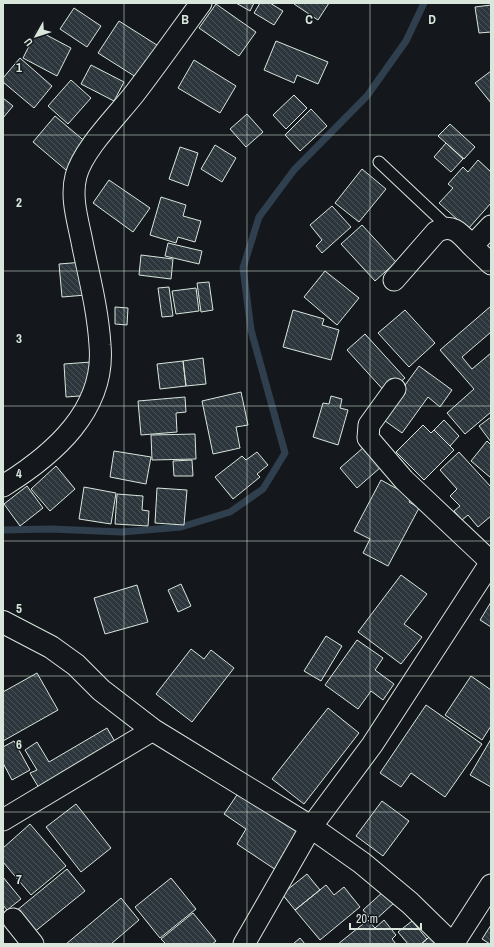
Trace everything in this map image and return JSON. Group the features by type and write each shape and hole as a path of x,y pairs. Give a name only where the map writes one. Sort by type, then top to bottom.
{"street":[{"path":"3,486 40,460 71,431 86,411 96,391 100,364 100,346 94,303 74,200 76,177 79,166 86,154 202,3"},
{"path":"472,246 491,226"},
{"path":"394,280 436,232 448,227 459,232 491,264"},
{"path":"244,944 311,827 372,745 491,562 404,480 368,438 369,425 395,389"},
{"path":"3,622 50,647 69,660 101,690 153,730 311,827 362,863 410,903 452,944 491,885"},
{"path":"3,820 153,730"},
{"path":"13,919 32,944"}],"lane":[{"path":"378,162 448,227"}],"building":[{"path":"236,3 254,3 250,11"},
{"path":"260,3 270,3 283,11 274,25 254,13"},
{"path":"329,3 318,20 294,4"},
{"path":"216,4 256,32 239,56 199,28"},
{"path":"491,5 491,32 479,33 475,7"},
{"path":"74,8 101,26 87,47 60,29"},
{"path":"119,21 160,47 139,79 98,53"},
{"path":"37,30 71,48 57,76 23,58"},
{"path":"276,41 328,62 318,84 297,75 294,83 264,70"},
{"path":"20,58 52,86 34,108 3,82 3,78"},
{"path":"194,60 236,86 220,113 178,88"},
{"path":"91,65 124,82 114,101 81,84"},
{"path":"491,71 491,103 475,83"},
{"path":"71,80 91,98 68,124 48,106"},
{"path":"294,95 307,108 286,129 273,115"},
{"path":"3,98 13,106 3,118"},
{"path":"311,109 327,126 300,151 285,135"},
{"path":"247,114 263,132 246,147 230,129"},
{"path":"55,116 88,144 66,170 33,142"},
{"path":"450,124 475,147 464,159 438,136"},
{"path":"446,143 463,159 451,172 434,157"},
{"path":"215,145 236,158 222,182 201,169"},
{"path":"180,147 198,153 188,186 169,179"},
{"path":"478,160 491,172 491,203 468,229 439,203 453,188 448,184 463,167 468,172"},
{"path":"362,169 386,189 359,222 335,203"},
{"path":"109,180 150,208 133,232 93,203"},
{"path":"161,197 186,205 183,216 201,221 195,242 178,237 176,243 150,235"},
{"path":"332,206 351,227 322,253 316,246 322,240 310,225"},
{"path":"362,225 396,262 375,281 341,244"},
{"path":"168,243 202,251 199,264 165,256"},
{"path":"141,255 173,259 171,279 139,275"},
{"path":"84,262 86,295 62,297 59,264"},
{"path":"325,271 359,298 337,325 304,297"},
{"path":"209,282 213,310 201,312 197,283"},
{"path":"169,287 173,316 162,317 158,288"},
{"path":"196,288 199,311 176,314 172,291"},
{"path":"491,306 491,332 462,357 472,369 491,353 491,412 465,434 447,413 474,389 440,350"},
{"path":"115,307 128,308 127,325 115,324"},
{"path":"293,310 324,319 322,325 339,330 331,360 283,347"},
{"path":"405,310 435,343 409,367 378,333"},
{"path":"365,334 405,378 387,394 347,350"},
{"path":"203,358 206,384 186,386 183,361"},
{"path":"183,361 186,386 160,389 157,364"},
{"path":"91,362 93,395 66,397 64,364"},
{"path":"419,366 452,390 440,407 428,397 402,433 381,418"},
{"path":"241,392 248,425 236,427 240,448 213,454 202,401"},
{"path":"331,396 342,399 340,408 348,410 338,445 313,437 323,403 329,404"},
{"path":"185,397 186,412 176,413 177,432 141,435 138,401"},
{"path":"491,417 491,442 479,426"},
{"path":"444,420 459,436 450,446 434,430"},
{"path":"423,425 431,433 434,430 454,450 424,480 396,452"},
{"path":"195,434 196,459 152,460 151,435"},
{"path":"487,441 491,445 491,478 471,461"},
{"path":"364,447 381,467 357,488 340,468"},
{"path":"114,451 151,457 146,484 110,477"},
{"path":"257,452 268,465 257,474 260,477 233,499 215,477 242,456 246,460"},
{"path":"459,452 491,487 491,516 478,527 468,515 462,520 454,511 460,506 450,496 457,489 440,470"},
{"path":"192,460 193,476 174,476 173,461"},
{"path":"56,466 75,489 50,511 31,489"},
{"path":"381,480 412,497 409,502 419,508 388,566 363,553 370,539 354,531"},
{"path":"27,486 43,508 20,526 4,504"},
{"path":"84,487 116,493 111,524 79,519"},
{"path":"157,488 187,490 184,525 155,523"},
{"path":"117,494 143,496 142,510 149,511 148,526 115,524"},
{"path":"401,575 427,594 404,624 422,637 401,664 358,632"},
{"path":"181,584 191,606 178,612 168,590"},
{"path":"137,585 148,622 105,634 94,598"},
{"path":"491,602 491,627 480,620"},
{"path":"326,636 342,646 321,681 304,671"},
{"path":"357,640 383,658 375,670 394,684 383,700 371,691 358,709 325,685"},
{"path":"191,649 204,659 211,650 234,668 192,722 156,694"},
{"path":"37,673 58,710 3,741 3,692"},
{"path":"471,676 491,690 491,726 482,740 445,715"},
{"path":"426,705 482,744 445,797 411,773 401,787 380,773"},
{"path":"328,708 359,733 304,804 272,779"},
{"path":"107,728 118,747 42,793 30,773 37,770 25,750 37,742 49,762"},
{"path":"491,739 491,787 470,775"},
{"path":"14,741 30,770 12,780 3,763 3,747"},
{"path":"241,789 303,829 276,870 237,844 246,829 224,814"},
{"path":"382,801 409,821 383,856 356,836"},
{"path":"76,804 111,848 81,872 46,827"},
{"path":"30,824 66,866 31,895 3,862 3,848"},
{"path":"67,869 85,891 33,933 16,911"},
{"path":"307,874 320,890 295,910 282,894"},
{"path":"3,877 21,899 7,910 3,905"},
{"path":"171,878 196,909 160,938 135,907"},
{"path":"326,885 334,895 344,887 360,907 320,940 295,910"},
{"path":"384,891 394,903 373,922 363,910"},
{"path":"121,898 139,920 111,944 66,944"},
{"path":"193,913 216,941 212,944 166,944 161,939"},
{"path":"368,920 375,928 384,920 396,935 392,939 396,944 338,944"},
{"path":"412,921 427,939 421,944 408,944 398,932"},
{"path":"491,925 491,944 490,944 482,939"},
{"path":"431,935 439,944 421,944 427,939"},
{"path":"300,938 305,944 293,944"}],"waterway":[{"path":"3,530 51,529 122,532 181,527 230,512 263,489 285,453 251,330 243,268 259,217 294,170 367,96 406,41 424,3"}]}
